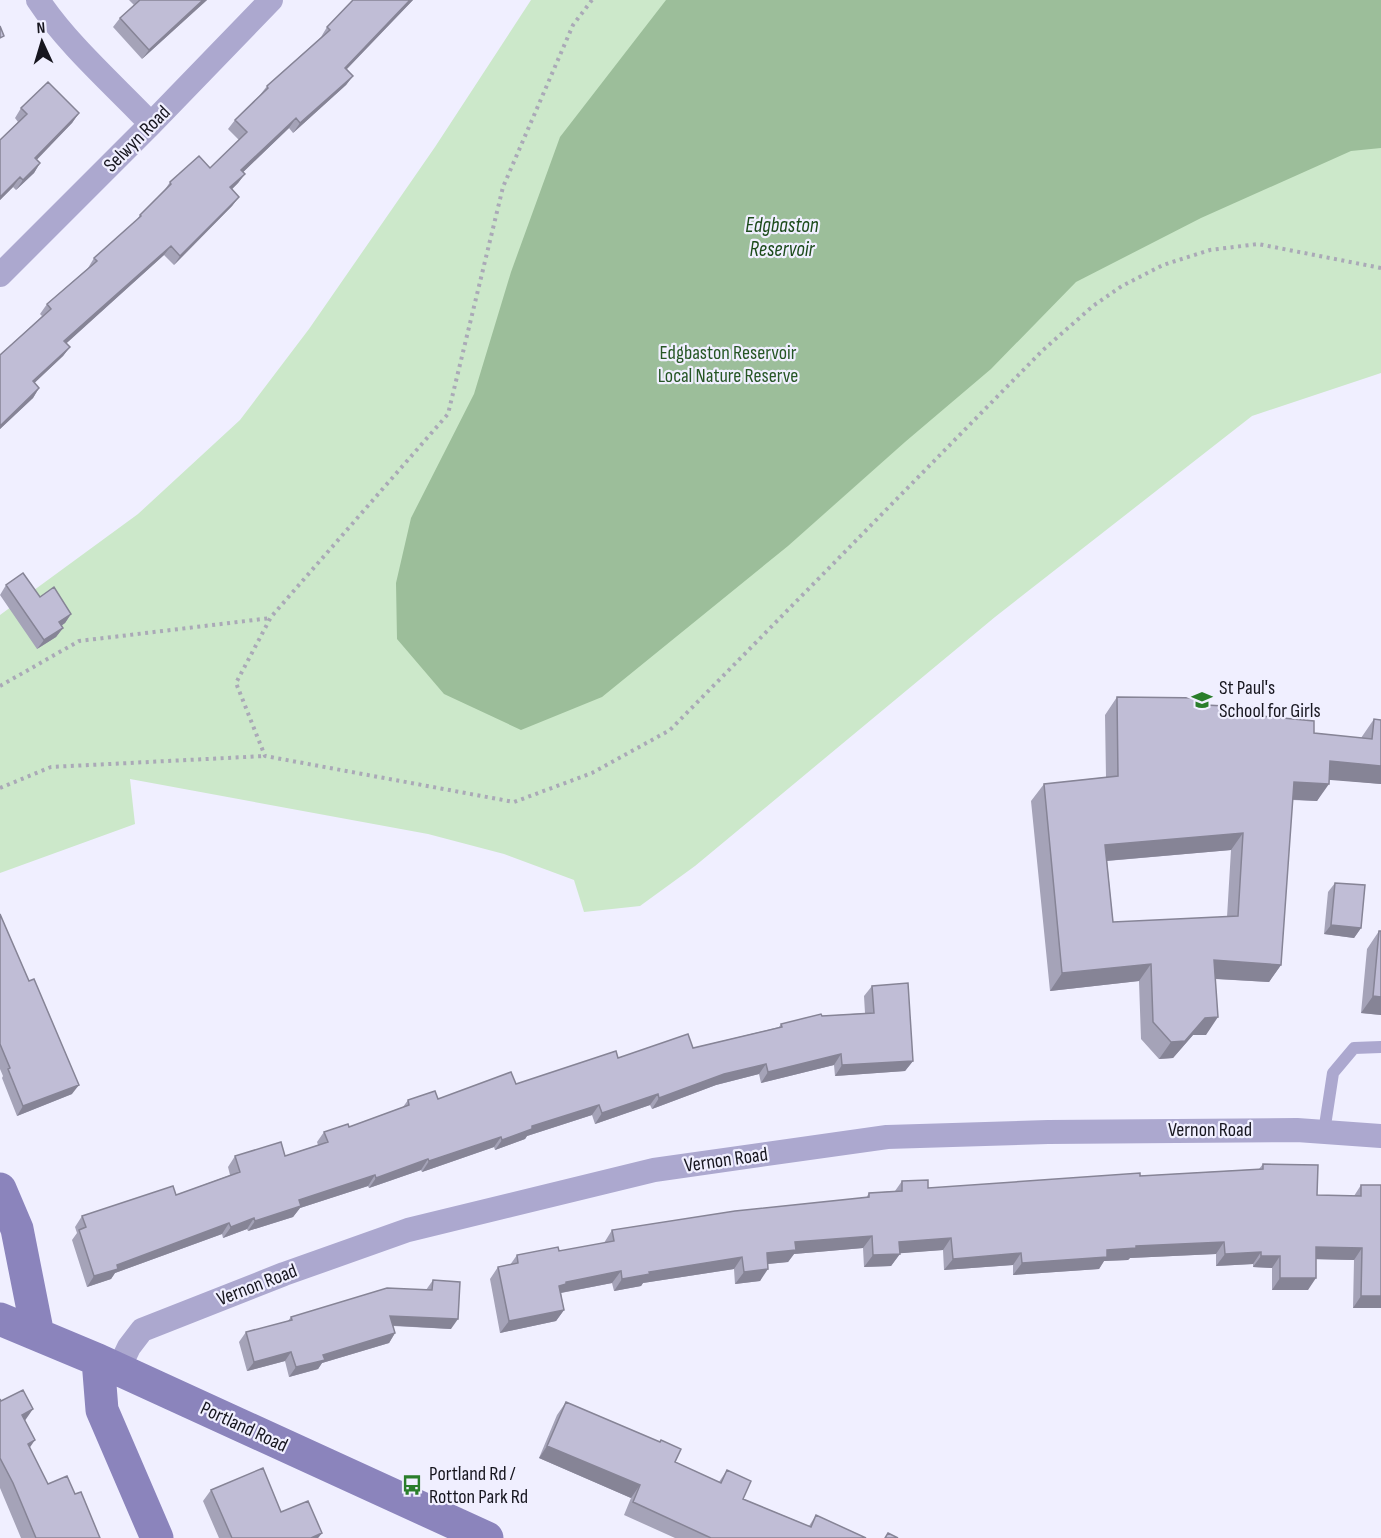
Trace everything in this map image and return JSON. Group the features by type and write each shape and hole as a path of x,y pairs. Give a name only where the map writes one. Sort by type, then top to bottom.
{"main road":[{"path":"0,1189 17,1229 38,1335"},
{"name":"Portland Road","path":"0,1319 108,1365 487,1538"},
{"path":"108,1365 102,1410 157,1538"}],"street":[{"path":"38,0 77,47 152,124"},
{"name":"Selwyn Road","path":"0,275 152,124 272,0"},
{"name":"Vernon Road","path":"108,1365 129,1347 142,1330 284,1274 408,1230 654,1170 887,1137 1048,1132 1297,1130 1381,1136"}],"lane":[{"path":"1324,1132 1332,1073 1354,1048 1381,1047"}],"path":[{"path":"265,756 236,682 271,618 448,414 503,187 573,26 592,0"},
{"path":"0,788 51,767 265,756 514,802 592,773 670,730 1043,350 1093,306 1122,286 1163,265 1210,250 1258,244 1381,268"},
{"path":"0,686 79,641 271,618"}],"green space":[{"name":"Edgbaston Reservoir Local Nature Reserve","path":"531,0 1381,0 1381,373 1252,416 995,617 695,866 640,906 584,912 574,880 504,854 428,834 130,779 135,824 0,873 0,615 138,514 240,420 309,329 435,147"}],"water":[{"name":"Edgbaston Reservoir","path":"666,0 1381,0 1381,148 1351,151 1201,218 1076,282 991,369 788,546 602,697 521,730 444,694 397,639 396,583 411,518 474,394 511,272 560,137"}],"building":[{"path":"140,0 203,0 149,50 120,18"},
{"path":"353,0 410,0 345,68 353,76 300,123 296,118 241,170 245,174 230,187 239,197 180,256 171,246 64,341 70,347 33,381 39,388 0,426 0,355 51,309 47,304 97,261 94,258 141,216 171,184 170,182 199,156 210,168 247,132 235,120 268,88 267,86 330,30 327,27"},
{"path":"0,26 4,36 0,38"},
{"path":"48,82 79,113 35,158 40,163 23,180 20,177 0,197 0,140 27,114 21,108"},
{"path":"23,573 40,597 54,587 71,614 59,622 63,628 44,640 6,585"},
{"path":"1117,697 1206,698 1206,705 1262,708 1261,716 1314,721 1314,733 1372,739 1374,719 1381,720 1381,766 1330,761 1329,784 1294,782 1281,965 1214,960 1218,1017 1205,1018 1185,1041 1171,1042 1153,1022 1151,964 1062,973 1044,784 1118,776","holes":["1243,833 1238,916 1113,922 1105,845"]},
{"path":"1335,883 1365,885 1361,928 1331,925"},
{"path":"0,914 29,981 34,979 79,1085 23,1106 0,1044"},
{"path":"1379,931 1381,931 1381,997 1373,996"},
{"path":"908,983 913,1061 842,1065 841,1054 768,1072 766,1064 724,1074 659,1098 658,1094 602,1113 599,1105 532,1126 532,1129 502,1140 501,1137 429,1161 428,1159 376,1178 375,1175 299,1200 301,1206 255,1221 254,1218 231,1227 229,1223 117,1265 118,1269 94,1276 79,1230 86,1227 82,1216 173,1186 176,1195 240,1172 235,1156 281,1142 285,1156 328,1142 324,1132 348,1124 349,1127 409,1105 408,1100 435,1091 438,1099 511,1072 516,1084 616,1051 618,1058 688,1034 693,1048 782,1027 781,1024 821,1014 822,1016 874,1013 872,986"},
{"path":"1263,1164 1318,1165 1317,1195 1361,1196 1361,1185 1381,1185 1381,1296 1361,1296 1362,1248 1316,1247 1316,1278 1280,1278 1280,1256 1261,1256 1261,1252 1225,1254 1224,1242 1136,1246 1136,1248 1107,1250 1107,1257 1022,1263 1021,1253 953,1259 951,1238 899,1242 900,1254 873,1255 872,1236 795,1242 796,1250 767,1253 768,1269 744,1272 742,1257 649,1272 650,1274 622,1279 621,1271 566,1282 559,1286 564,1310 509,1321 498,1267 518,1263 517,1255 558,1247 559,1251 614,1241 612,1230 735,1211 869,1197 869,1193 902,1191 902,1181 928,1180 928,1188 1140,1173 1140,1176 1263,1169"},
{"path":"433,1280 460,1282 458,1319 390,1316 395,1333 323,1355 325,1360 296,1367 291,1352 254,1362 246,1332 292,1320 291,1317 387,1288 432,1290"},
{"path":"23,1390 33,1409 22,1415 35,1440 28,1444 48,1484 67,1476 75,1494 81,1492 100,1538 36,1538 0,1458 0,1399 1,1401"},
{"path":"566,1402 681,1449 675,1462 721,1483 727,1470 751,1481 743,1499 811,1527 816,1515 866,1538 711,1538 633,1502 640,1485 547,1446"},
{"path":"263,1468 281,1512 308,1501 322,1533 311,1538 232,1538 211,1490"},
{"path":"888,1533 898,1538 885,1538"}],"place":[{"name":"St Paul's School for Girls","path":"1202,700"},
{"name":"Portland Rd / Rotton Park Rd","path":"412,1485"}]}
